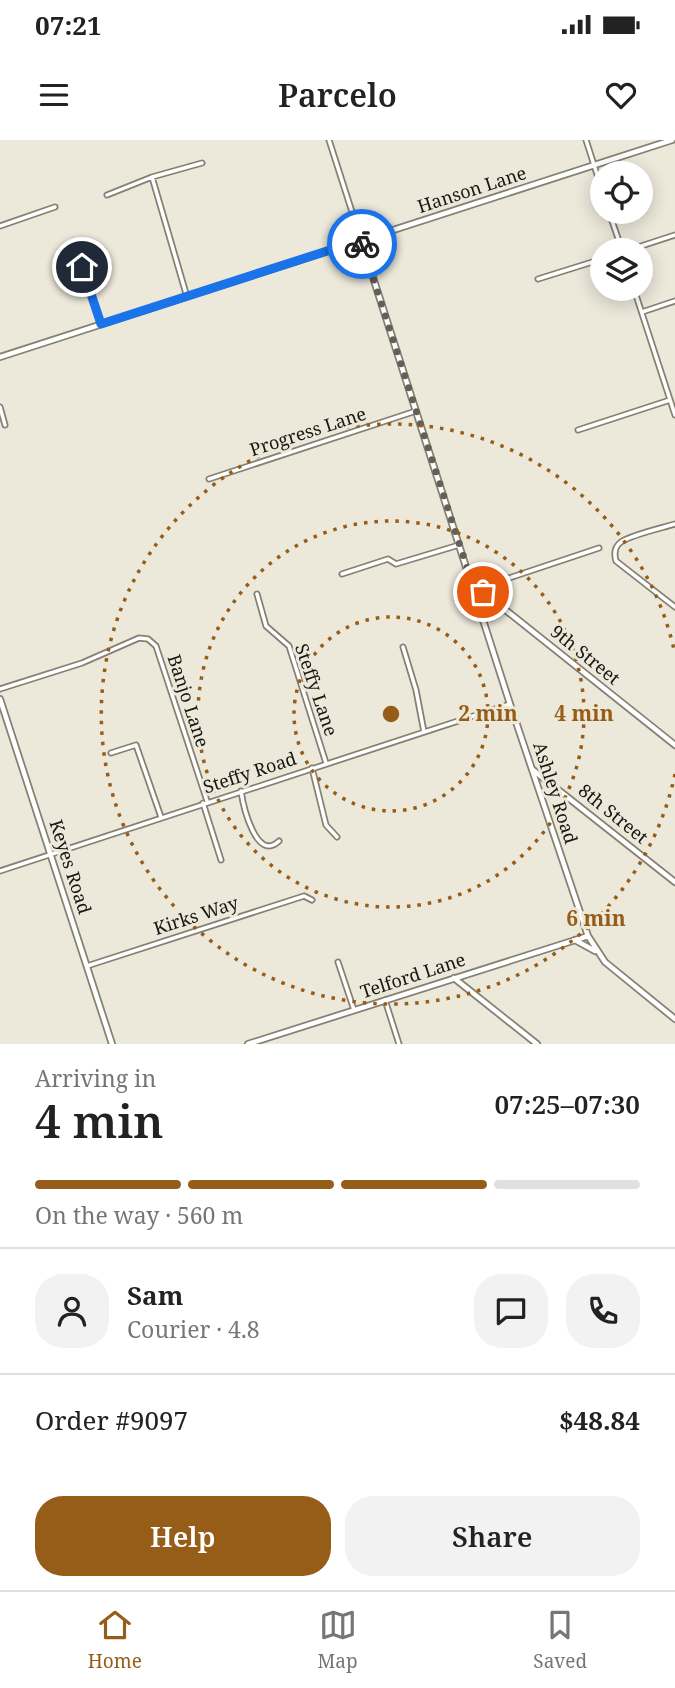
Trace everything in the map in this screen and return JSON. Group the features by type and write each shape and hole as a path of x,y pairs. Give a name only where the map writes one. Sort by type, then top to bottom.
{"street":[{"name":"Ashley Road","path":"329,140 510,704 587,936 596,952"},
{"path":"586,140 593,161"},
{"name":"Hanson Lane","path":"606,161 672,140"},
{"path":"107,195 152,177 202,163"},
{"name":"Hanson Lane","path":"0,357 590,166"},
{"path":"152,177 187,297"},
{"path":"0,226 55,207"},
{"path":"653,243 675,236"},
{"path":"538,279 590,263"},
{"path":"82,267 101,324"},
{"path":"638,301 675,415"},
{"path":"642,312 675,301"},
{"path":"578,430 670,400"},
{"path":"0,407 5,425"},
{"name":"Progress Lane","path":"209,479 416,411"},
{"path":"675,524 621,542 615,550 617,561 675,607"},
{"path":"342,574 388,559 396,564 460,544"},
{"path":"475,592 483,592 491,584 600,548"},
{"name":"9th Street","path":"483,592 675,746"},
{"name":"Steffy Lane","path":"257,594 266,626 289,646 326,763"},
{"name":"Banjo Lane","path":"0,690 82,663 139,638 148,639 156,649 221,860"},
{"path":"403,647 419,701 424,732"},
{"name":"Keyes Road","path":"0,699 112,1044"},
{"name":"Steffy Road","path":"0,871 510,704"},
{"path":"111,753 136,745 160,817"},
{"path":"312,768 326,825 337,836"},
{"name":"8th Street","path":"532,769 675,883"},
{"path":"241,791 248,821 260,842 265,846 274,846 279,841"},
{"name":"Kirks Way","path":"87,966 304,896 312,900"},
{"name":"Telford Lane","path":"248,1044 587,936"},
{"path":"574,940 596,952 675,1019"},
{"path":"338,962 354,1010"},
{"path":"454,978 537,1044"},
{"path":"385,1000 399,1044"}],"way so far":[{"path":"362,244 475,592 483,592"}],"route":[{"path":"82,267 101,324 361,240 362,244"}]}
